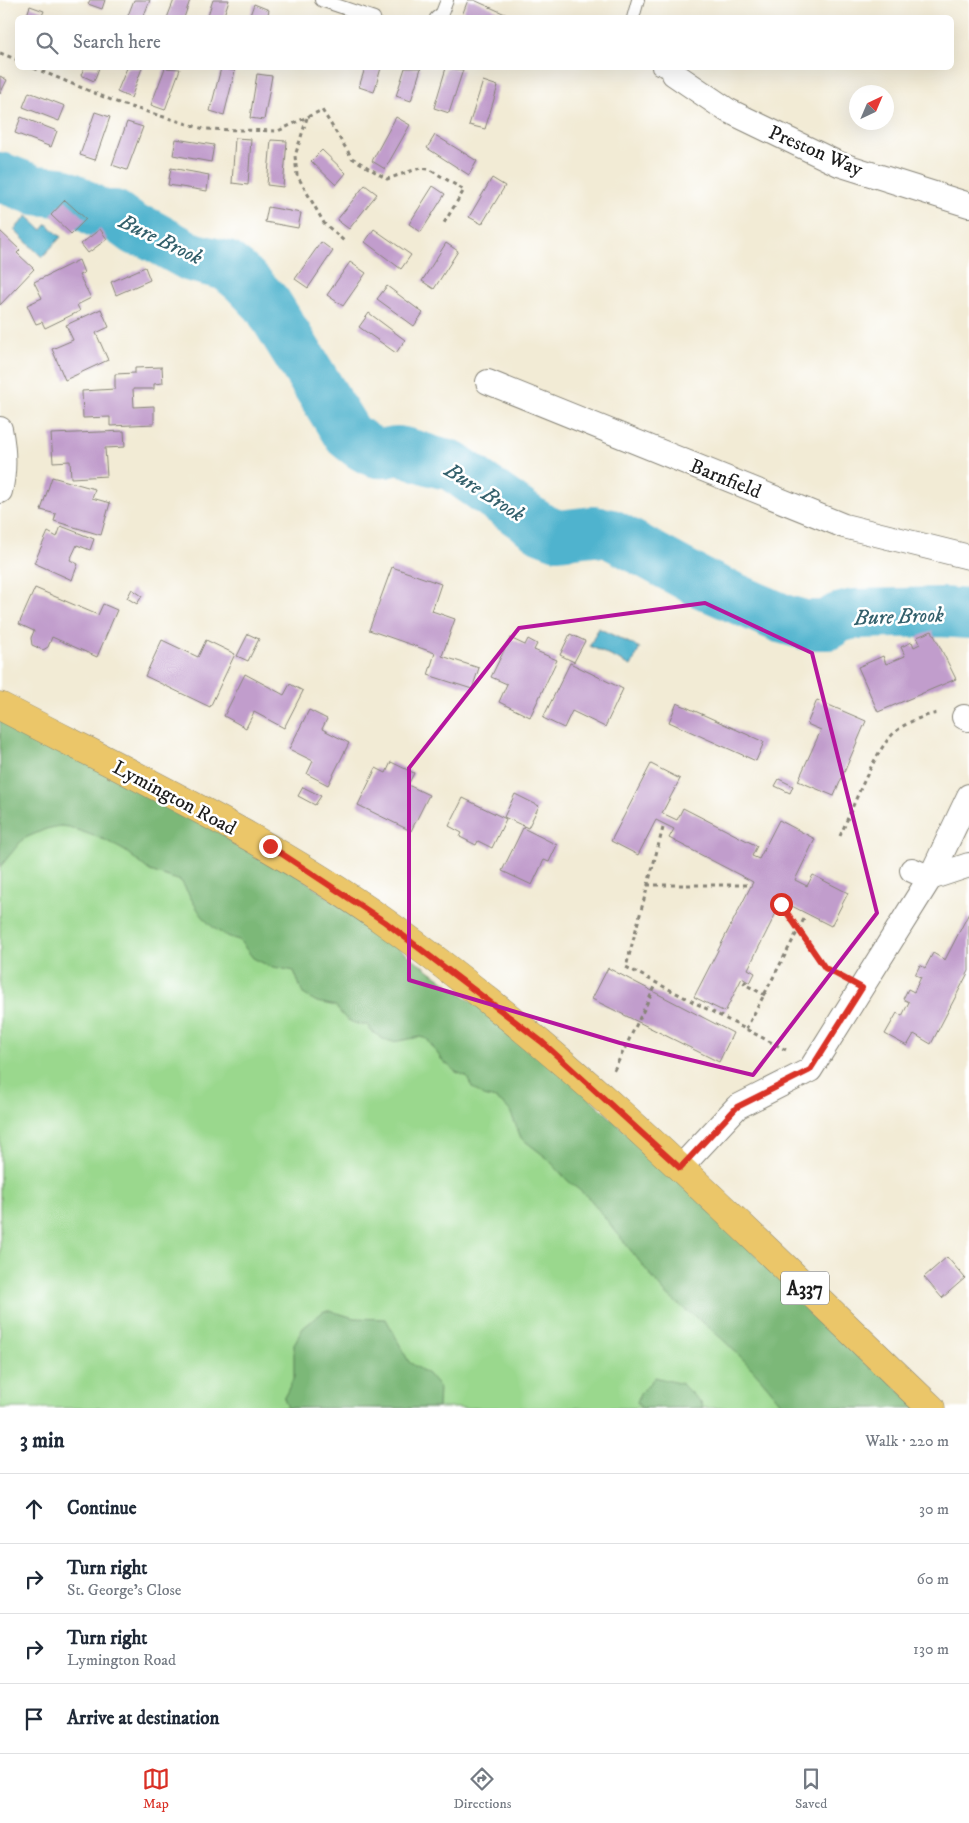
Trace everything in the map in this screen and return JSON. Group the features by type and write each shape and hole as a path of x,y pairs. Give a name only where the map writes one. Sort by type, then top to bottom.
{"main road":[{"name":"Lymington Road","path":"0,706 270,846 385,922 542,1042 680,1168 931,1408"}],"street":[{"name":"Preston Way","path":"666,71 727,110 839,164 969,205"},
{"name":"Barnfield","path":"488,382 844,526 969,556"},
{"path":"0,429 3,442 3,469 0,490"},
{"path":"680,1168 737,1107 810,1070 862,988 921,874 969,796"},
{"path":"921,874 969,865"}],"lane":[{"path":"321,0 365,15"},
{"path":"440,15 447,0"},
{"path":"634,15 638,0"}],"path":[{"path":"0,53 15,59"},
{"path":"39,70 121,104 204,129 278,131 322,110 352,158 387,178 420,168 429,169 464,190 444,222"},
{"path":"307,117 295,156 297,175 324,223 344,241"},
{"path":"840,836 878,754 891,736 899,728 940,713"},
{"path":"663,828 626,967 813,1064"},
{"path":"647,885 751,884"},
{"path":"781,904 825,968 862,988"},
{"path":"746,1029 804,919"},
{"path":"746,981 744,984 765,995"},
{"path":"611,1075 657,984"}],"highlighted area":[{"path":"705,603 812,653 877,913 753,1075 620,1043 409,980 409,768 519,628"}],"green space":[{"path":"0,718 269,854 540,1051 919,1408 785,1408 734,1350 663,1291 590,1199 567,1180 547,1158 521,1138 510,1111 503,1104 496,1099 483,1096 472,1087 466,1076 456,1072 442,1060 427,1039 420,1037 393,1042 383,1039 371,1031 368,1025 357,1024 349,1020 336,1006 317,1002 303,994 294,971 269,966 253,958 239,940 227,936 210,925 198,910 181,881 150,871 125,851 105,840 69,827 60,826 46,829 23,839 0,867"},
{"path":"0,785 246,869 878,1408 0,1408"},
{"path":"324,1311 331,1311 354,1318 386,1319 409,1362 428,1374 439,1387 438,1408 288,1408 284,1398 294,1377 294,1344 303,1328"},
{"path":"655,1377 682,1384 702,1404 703,1408 641,1408 637,1402 640,1394"}],"water":[{"path":"27,216 42,230 47,224 61,237 42,257 14,230"},
{"path":"598,628 640,648 631,666 590,646"}],"building":[{"path":"90,0 105,0 102,9 88,4"},
{"path":"134,0 150,0 144,15 128,15"},
{"path":"174,0 190,0 185,15 168,15"},
{"path":"213,0 229,0 224,15 208,15"},
{"path":"468,0 474,0 507,15 462,15"},
{"path":"254,4 269,10 268,15 250,15"},
{"path":"30,6 44,11 42,15 27,15"},
{"path":"83,70 98,70 94,81 81,75"},
{"path":"126,70 141,70 131,98 117,92"},
{"path":"164,70 180,70 165,110 151,105"},
{"path":"220,70 235,71 224,115 210,111"},
{"path":"364,70 380,70 374,92 359,87"},
{"path":"404,70 420,70 411,101 396,96"},
{"path":"445,70 463,70 449,113 434,108"},
{"path":"257,74 272,76 264,120 250,118"},
{"path":"0,76 7,80 0,94"},
{"path":"483,81 498,86 485,129 469,125"},
{"path":"29,92 65,106 59,121 23,107"},
{"path":"95,112 110,117 95,160 80,155"},
{"path":"21,117 57,131 51,147 15,133"},
{"path":"396,117 410,125 385,169 372,161"},
{"path":"127,122 143,127 127,170 112,165"},
{"path":"435,135 477,161 469,175 427,148"},
{"path":"235,138 251,139 248,185 232,183"},
{"path":"176,139 214,145 211,162 173,155"},
{"path":"271,140 287,141 283,187 267,185"},
{"path":"322,150 346,173 336,185 311,161"},
{"path":"171,168 209,175 207,191 168,185"},
{"path":"492,178 505,186 482,224 469,217"},
{"path":"365,185 377,194 349,229 337,220"},
{"path":"433,186 445,194 421,232 409,224"},
{"path":"65,200 86,219 71,234 51,215"},
{"path":"268,207 301,213 298,228 265,222"},
{"path":"100,229 107,239 88,253 81,244"},
{"path":"374,229 411,255 401,269 365,242"},
{"path":"0,231 20,250 17,253 34,269 0,305"},
{"path":"321,242 333,251 308,288 295,279"},
{"path":"446,243 458,251 434,289 422,281"},
{"path":"79,260 84,273 79,275 91,298 77,305 80,311 45,328 42,322 36,324 27,305 42,298 34,282"},
{"path":"350,262 366,273 343,306 327,295"},
{"path":"145,267 150,280 116,295 111,282"},
{"path":"387,286 423,313 414,326 377,299"},
{"path":"101,309 109,327 96,333 108,360 65,380 52,349 73,340 66,325"},
{"path":"369,313 405,340 396,353 359,327"},
{"path":"162,367 163,383 154,384 154,389 133,389 134,407 154,406 154,424 110,426 110,417 83,418 82,391 115,389 115,374 135,373 135,368"},
{"path":"124,431 125,447 105,448 107,476 71,478 70,461 53,462 51,434"},
{"path":"52,477 95,489 92,498 110,503 101,535 54,521 56,514 41,510"},
{"path":"61,526 94,539 90,550 77,545 70,560 78,564 72,580 34,563 48,532 57,537"},
{"path":"392,567 441,584 432,611 455,619 442,656 479,668 472,689 428,675 435,653 369,630"},
{"path":"35,588 98,615 103,604 117,610 97,657 52,637 48,647 43,650 32,645 31,638 34,631 19,624"},
{"path":"132,589 142,596 137,604 127,598"},
{"path":"932,631 956,679 878,712 858,667 883,656 886,664 905,656 901,647 912,642 914,647 920,644 917,637"},
{"path":"248,634 259,639 248,661 237,656"},
{"path":"570,634 585,641 574,662 560,655"},
{"path":"510,638 525,645 528,639 537,644 534,650 557,660 530,717 499,702 507,684 491,677"},
{"path":"162,640 198,657 206,640 235,654 210,707 145,676"},
{"path":"570,663 623,689 605,727 572,711 564,728 543,718"},
{"path":"245,674 284,695 290,684 303,691 284,728 254,712 246,728 224,716"},
{"path":"817,700 866,721 834,796 798,781 821,730 807,724"},
{"path":"677,703 764,742 756,761 669,722"},
{"path":"309,710 327,719 322,729 349,743 328,785 307,774 313,761 289,749"},
{"path":"391,762 414,773 408,785 429,795 411,831 358,805 376,768 386,773"},
{"path":"651,764 680,779 662,813 677,820 683,808 757,846 752,856 759,859 779,820 815,839 795,880 807,886 813,875 848,893 831,926 782,901 748,969 755,973 750,983 742,978 725,1012 694,997 753,882 669,838 674,829 656,820 638,855 611,841"},
{"path":"779,779 793,786 790,793 775,786"},
{"path":"303,787 321,796 315,805 298,796"},
{"path":"515,794 539,806 528,828 504,817"},
{"path":"463,798 506,819 492,848 478,841 476,845 460,837 462,833 449,826"},
{"path":"523,828 557,845 549,862 544,860 532,885 502,871"},
{"path":"969,913 969,971 931,1044 914,1034 907,1046 885,1034 897,1013 902,1016 909,1002 903,999 908,989 914,992 921,977 915,975 920,965 925,968 933,953 945,960"},
{"path":"608,968 733,1033 719,1062 592,999"},
{"path":"947,1257 965,1278 942,1298 924,1277"}],"waterway":[{"name":"Bure Brook","path":"0,177 35,190 59,192 101,215 114,215 136,231 146,232 191,257 227,266 243,279 267,304 348,435 362,446 374,452 405,452 438,463 451,465 542,529 558,535 593,531 611,534 699,582 783,619 805,625 828,625 838,618 854,614 941,612 969,614"}],"route":[{"path":"270,846 385,922 542,1042 680,1168 737,1107 810,1070 862,988 825,968 781,904"}]}
